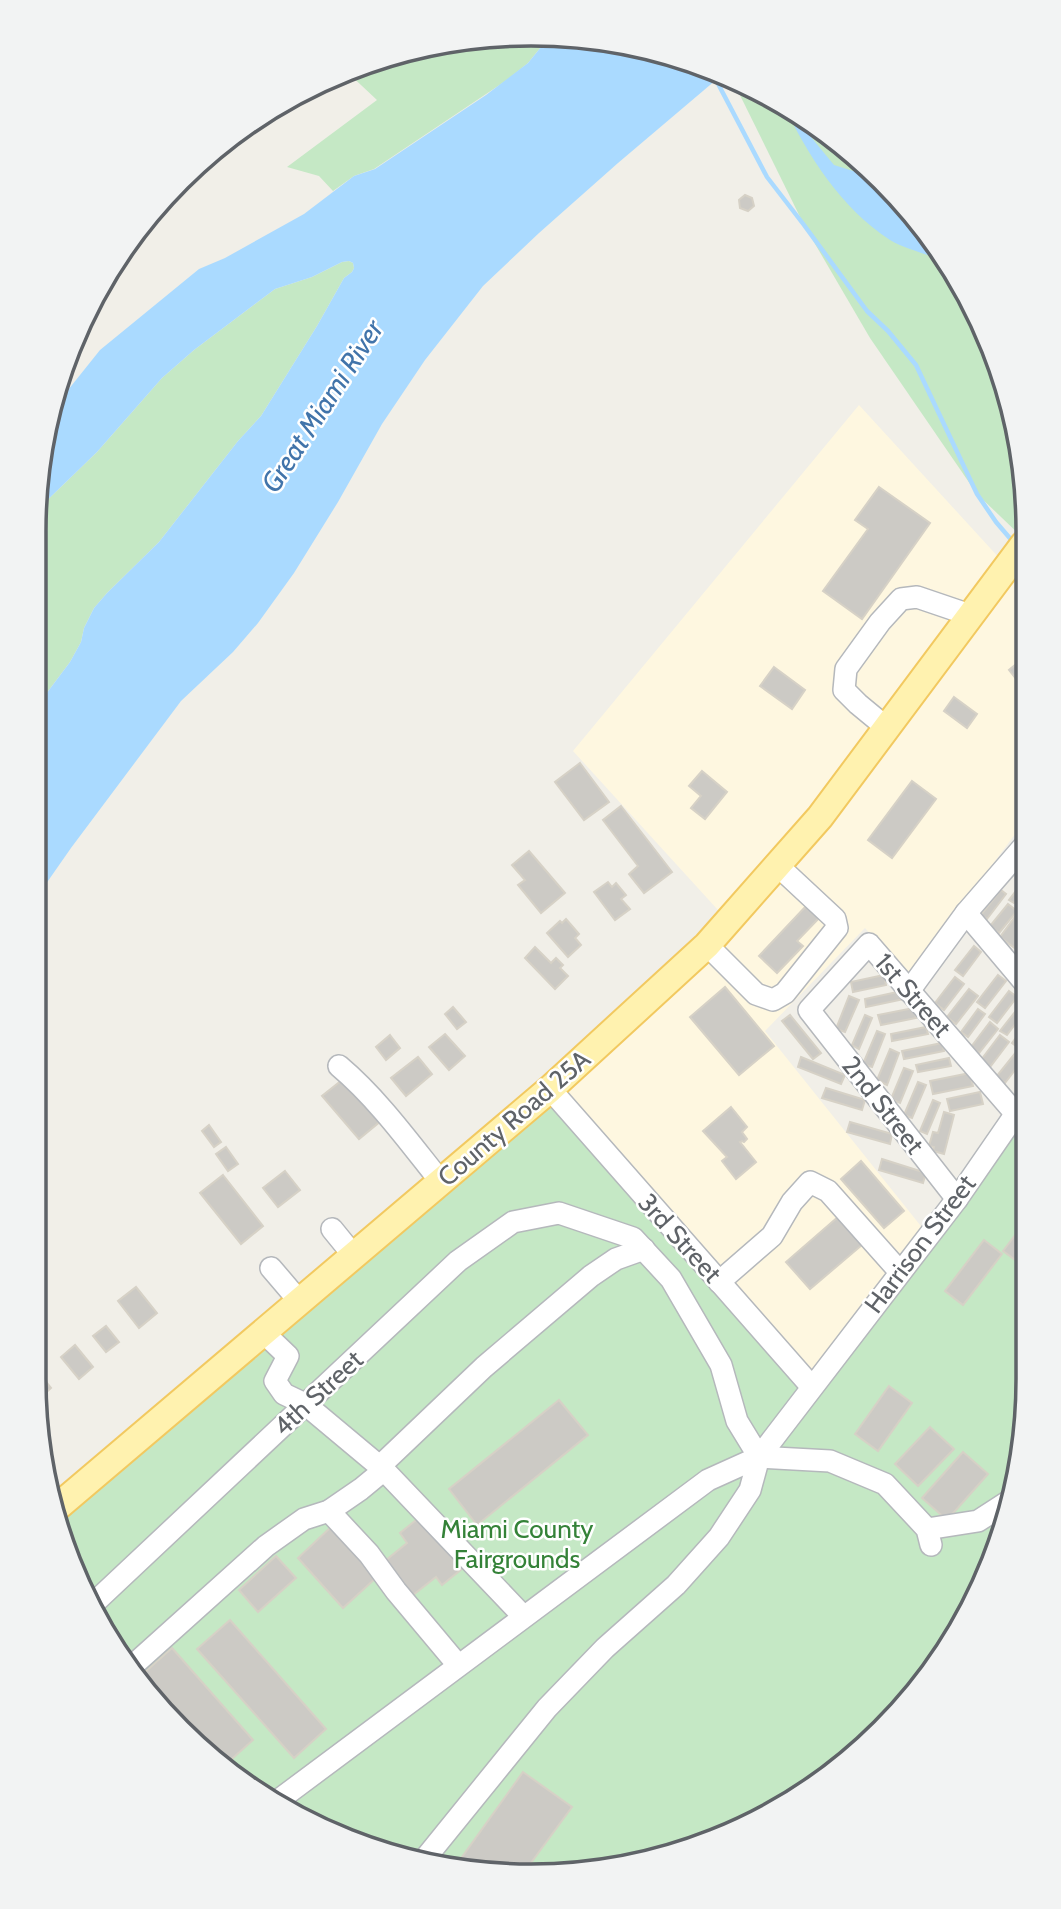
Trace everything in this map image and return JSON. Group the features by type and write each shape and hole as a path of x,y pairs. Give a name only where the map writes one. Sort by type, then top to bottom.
{"main road":[{"name":"County Road 25A","path":"62,1504 550,1089 707,945 820,817 1016,554"}],"street":[{"path":"887,728 844,690 846,669 880,622 901,599 917,597 970,615"},
{"path":"909,991 966,913 1016,855"},
{"path":"707,945 756,994 773,1000 785,993 837,928 835,919 826,909 777,866"},
{"path":"966,913 1016,972"},
{"name":"1st Street","path":"810,1010 869,944 909,991 1016,1102"},
{"name":"2nd Street","path":"810,1010 957,1199"},
{"path":"339,1066 379,1107 441,1182"},
{"name":"3rd Street","path":"550,1089 811,1386"},
{"name":"Harrison Street","path":"759,1457 957,1199 1016,1112"},
{"path":"719,1282 772,1236 792,1202 810,1182 828,1191 900,1272"},
{"name":"4th Street","path":"98,1598 458,1261 513,1222 559,1213 632,1238 644,1249"},
{"path":"332,1229 354,1256"},
{"path":"137,1662 266,1546 304,1519 329,1511 361,1489 484,1367 591,1276 616,1259 644,1249 671,1279 721,1365 737,1421 759,1457 750,1490 719,1537 676,1585 605,1648 547,1708 430,1853"},
{"path":"271,1268 300,1301"},
{"path":"264,1333 288,1356 275,1381 284,1394 305,1404 382,1469 523,1616"},
{"path":"284,1796 708,1480 759,1457 830,1461 886,1484 929,1537 978,1521 998,1508"},
{"path":"329,1511 369,1554 458,1665"}],"shaded area":[{"path":"859,405 1016,576 1016,833 909,976 865,928 765,1031 928,1235 811,1386 550,1089 728,921 573,751"}],"green space":[{"path":"542,46 528,63 507,80 374,169 354,176 333,191 319,176 287,167 377,100 354,79 436,55 499,47"},
{"path":"739,93 800,127 850,166 895,211 934,261 965,316 990,375 1006,436 1016,531 977,494 870,338 804,225"},
{"path":"342,262 353,263 352,272 344,278 261,416 238,441 159,542 94,608 70,662 46,694 47,500 97,452 162,378 194,350 275,289 312,277"},
{"name":"Miami County Fairgrounds","path":"550,1089 811,1386 1016,1112 1014,1410 999,1504 979,1564 951,1621 934,1648 895,1698 873,1721 850,1743 800,1782 773,1799 716,1827 656,1847 625,1854 530,1864 467,1859 405,1847 345,1827 316,1813 288,1799 235,1763 188,1721 146,1674 110,1621 96,1593 82,1564 62,1503"}],"water":[{"name":"Great Miami River","path":"542,46 594,50 656,62 714,81 618,163 483,286 425,360 382,424 294,573 258,623 233,652 181,701 46,884 46,694 70,662 94,608 159,542 238,441 261,416 344,278 352,272 353,263 342,262 312,277 275,289 194,350 162,378 97,452 47,500 55,436 66,393 100,350 199,269 225,258 304,214 354,176 375,169 486,95 528,63"},
{"path":"793,123 807,132 834,165 855,170 873,188 930,256 890,240 872,227 827,179"}],"building":[{"path":"745,195 752,198 754,206 748,211 740,208 739,200"},
{"path":"879,487 930,523 862,619 823,591 868,529 855,520"},
{"path":"1016,664 1016,679 1009,670"},
{"path":"774,667 805,690 792,709 760,686"},
{"path":"954,697 977,714 967,728 944,711"},
{"path":"580,763 609,802 584,820 555,782"},
{"path":"702,771 727,792 705,819 691,808 701,796 689,786"},
{"path":"912,781 936,799 892,858 868,840"},
{"path":"621,806 672,872 644,893 629,874 638,866 603,820"},
{"path":"529,851 565,893 541,913 518,885 525,880 512,865"},
{"path":"608,882 612,887 616,883 626,895 621,899 630,909 615,920 594,892"},
{"path":"1001,890 1006,894 987,919 981,915"},
{"path":"1016,891 1016,900 1014,903 1009,900"},
{"path":"809,903 822,915 797,941 803,946 777,973 759,956"},
{"path":"1008,904 1016,910 999,933 990,926"},
{"path":"1016,915 1016,949 1000,937"},
{"path":"566,919 579,934 575,938 581,945 568,957 547,933"},
{"path":"974,946 981,952 963,976 955,970"},
{"path":"535,947 551,963 556,958 563,965 560,968 568,976 555,989 525,958"},
{"path":"884,975 886,985 853,992 851,982"},
{"path":"998,975 1006,981 985,1008 977,1002"},
{"path":"955,977 964,984 944,1010 935,1003"},
{"path":"725,987 774,1046 739,1075 690,1017"},
{"path":"969,989 978,996 956,1024 947,1017"},
{"path":"902,991 904,999 866,1007 865,999"},
{"path":"1009,991 1016,996 997,1023 989,1017"},
{"path":"849,996 859,1000 845,1032 836,1029"},
{"path":"453,1007 466,1022 457,1029 445,1014"},
{"path":"914,1008 916,1018 881,1025 878,1015"},
{"path":"978,1009 985,1014 968,1037 961,1032"},
{"path":"1016,1011 1016,1023 1007,1035 1000,1031"},
{"path":"790,1015 821,1053 813,1059 782,1021"},
{"path":"865,1015 872,1018 859,1049 852,1045"},
{"path":"990,1022 998,1029 979,1053 971,1047"},
{"path":"926,1027 928,1034 892,1041 891,1034"},
{"path":"877,1031 885,1034 872,1067 863,1064"},
{"path":"445,1034 465,1056 449,1070 429,1047"},
{"path":"390,1035 400,1048 386,1060 376,1047"},
{"path":"1000,1035 1009,1042 990,1067 981,1060"},
{"path":"942,1043 944,1051 904,1059 902,1051"},
{"path":"890,1049 899,1053 887,1085 877,1080"},
{"path":"1016,1052 1016,1069 1005,1083 996,1077"},
{"path":"418,1057 432,1074 406,1096 391,1078"},
{"path":"801,1057 845,1075 841,1084 798,1067"},
{"path":"949,1058 951,1066 918,1072 916,1065"},
{"path":"904,1068 913,1071 900,1103 891,1099"},
{"path":"970,1073 973,1086 933,1094 930,1081"},
{"path":"346,1077 382,1120 359,1139 322,1096"},
{"path":"918,1082 926,1085 912,1118 904,1115"},
{"path":"826,1088 865,1100 862,1110 822,1098"},
{"path":"980,1092 983,1104 950,1111 947,1099"},
{"path":"933,1100 940,1103 927,1134 920,1131"},
{"path":"731,1107 747,1127 742,1132 747,1139 740,1142 756,1162 736,1179 722,1161 727,1157 703,1131"},
{"path":"944,1112 954,1115 944,1154 933,1151 934,1147 929,1146 933,1132 938,1133"},
{"path":"850,1122 892,1134 890,1144 847,1132"},
{"path":"209,1125 221,1142 214,1147 202,1131"},
{"path":"226,1147 238,1164 228,1171 216,1154"},
{"path":"882,1159 926,1173 923,1183 879,1170"},
{"path":"861,1161 904,1211 884,1228 841,1179"},
{"path":"285,1171 300,1190 278,1207 263,1188"},
{"path":"223,1175 263,1226 241,1244 200,1193"},
{"path":"838,1217 862,1245 810,1289 786,1262"},
{"path":"1016,1234 1016,1261 1003,1251"},
{"path":"984,1240 1002,1254 963,1305 945,1291"},
{"path":"136,1287 157,1313 139,1328 118,1301"},
{"path":"106,1326 119,1342 106,1352 93,1336"},
{"path":"75,1345 93,1367 79,1379 61,1357"},
{"path":"889,1386 912,1403 878,1451 855,1434"},
{"path":"559,1400 588,1435 477,1525 449,1489"},
{"path":"930,1427 954,1449 918,1486 895,1464"},
{"path":"963,1452 988,1474 947,1520 922,1498"},
{"path":"421,1516 463,1568 442,1585 436,1577 413,1595 385,1561 407,1543 400,1533"},
{"path":"331,1527 377,1577 343,1608 298,1558"},
{"path":"276,1556 296,1578 258,1612 239,1590"},
{"path":"230,1620 326,1729 294,1758 197,1649"},
{"path":"172,1648 253,1740 231,1760 188,1721 145,1672"},
{"path":"523,1772 572,1807 530,1864 461,1858"}],"waterway":[{"path":"718,83 767,177 867,311 888,331 916,365 977,494 1014,543"}]}
